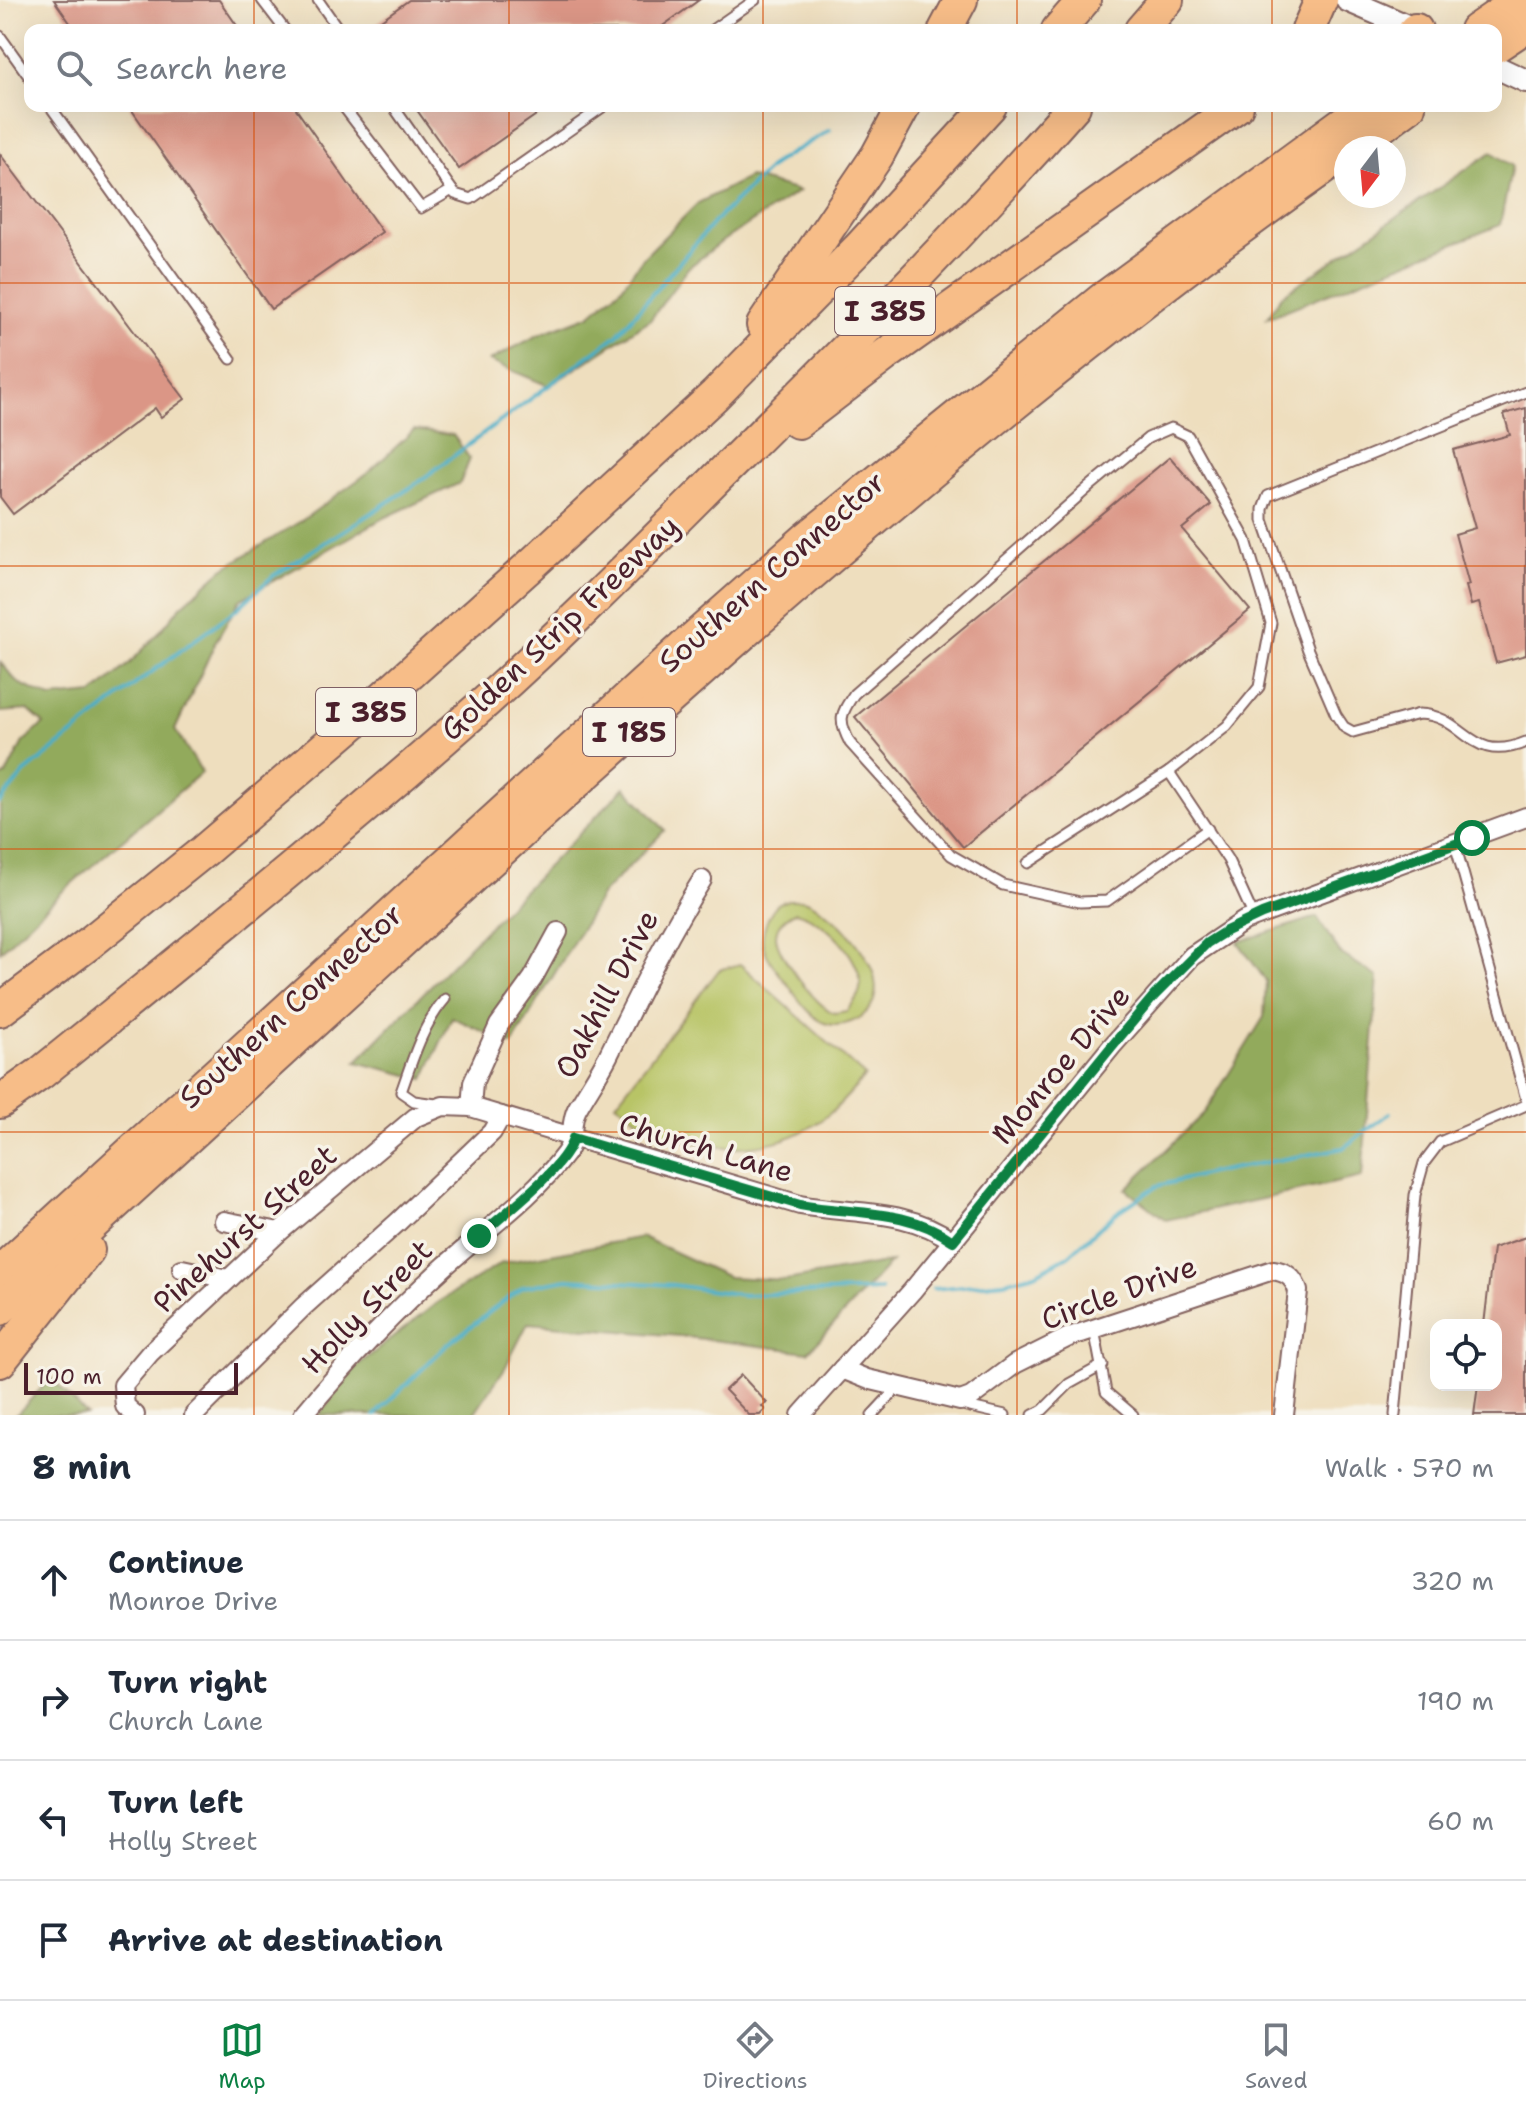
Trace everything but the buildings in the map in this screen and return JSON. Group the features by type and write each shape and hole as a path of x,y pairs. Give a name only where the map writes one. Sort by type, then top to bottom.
{"highway":[{"path":"948,24 961,0"},
{"path":"1063,24 1084,0"},
{"path":"1146,24 1167,0"},
{"path":"1311,24 1321,0"},
{"path":"1485,24 1520,0"},
{"path":"1502,42 1526,26"},
{"path":"715,395 877,156 901,112"},
{"name":"I 385","path":"0,1010 87,945 285,782 486,606 715,395 984,112"},
{"name":"Golden Strip Freeway","path":"0,1102 41,1073 295,866 463,722 562,632 937,257 1069,112"},
{"path":"688,507 888,353 1229,112"},
{"name":"Southern Connector","path":"0,1309 641,721 776,602 1281,184 1359,112"},
{"path":"1368,136 1401,112"},
{"name":"Southern Connector","path":"0,1272 806,539 1104,298 1281,184 1334,158"},
{"path":"0,1118 41,1073"},
{"path":"0,1361 149,1173"}],"street":[{"path":"1347,0 1401,24"},
{"path":"1393,0 1409,24"},
{"path":"1502,70 1526,81"},
{"name":"Monroe Drive","path":"801,1415 912,1291 1112,1046 1173,976 1207,943 1254,917 1526,817"},
{"name":"Oakhill Drive","path":"573,1138 572,1123 577,1110 606,1060 668,933 702,880"},
{"path":"471,1107 473,1083 499,1025 533,978 558,932"},
{"name":"Church Lane","path":"443,1106 471,1107 800,1205 836,1212 905,1218 935,1228 953,1241"},
{"name":"Pinehurst Street","path":"135,1415 123,1399 126,1379 279,1232 416,1117 443,1106"},
{"path":"194,1415 303,1307 482,1142 501,1116"},
{"name":"Holly Street","path":"303,1415 370,1338 565,1156 573,1138"},
{"path":"224,1221 279,1232"},
{"path":"182,1269 228,1279"},
{"name":"Circle Drive","path":"966,1407 1015,1364 1069,1337 1273,1270 1286,1274 1298,1291 1284,1415"},
{"path":"842,1369 966,1407"}],"lane":[{"path":"262,0 280,24"},
{"path":"318,0 335,24"},
{"path":"721,24 755,0"},
{"path":"0,36 24,70"},
{"path":"54,112 231,359"},
{"path":"348,112 421,208 452,190"},
{"path":"397,112 455,194 471,199 595,112"},
{"path":"1526,392 1268,496 1263,520 1308,650 1344,727 1353,732 1428,714 1438,717 1481,746 1497,750 1526,742"},
{"path":"1028,863 1169,772 1227,726 1259,687 1271,623 1246,540 1188,436 1171,428 1148,438 1089,487 854,694 841,713 842,728 850,743 951,855 1003,885 1080,902 1107,901 1208,829"},
{"path":"1169,772 1228,860 1254,917"},
{"path":"1455,844 1526,1099"},
{"path":"443,1106 414,1101 401,1092 427,1029 445,999"},
{"path":"1395,1415 1415,1195 1424,1163 1440,1142 1526,1105"},
{"path":"1094,1329 1106,1392 1133,1415"},
{"path":"1033,1415 1043,1410 1069,1384 1103,1365"},
{"path":"872,1415 898,1387"},
{"path":"966,1407 1005,1415"}],"green space":[{"path":"1492,152 1512,166 1500,225 1267,318 1281,296"},
{"path":"749,177 799,191 724,240 688,268 651,319 549,386 489,361 540,334 590,315 621,288 643,258 698,203"},
{"path":"414,430 453,435 470,459 460,483 382,519 240,600 216,641 175,730 202,772 64,890 0,952 0,778 6,775 23,742 44,724 28,710 0,712 0,662 18,683 51,698 93,694 128,665 181,606 223,569 304,519 369,472"},
{"path":"625,787 665,830 602,894 512,1045 452,1017 424,1079 356,1062"},
{"path":"788,900 805,900 820,908 847,932 869,962 875,978 875,994 870,1008 860,1018 830,1025 814,1017 770,961 763,944 764,928 775,907","holes":["795,912 806,916 840,941 855,965 860,977 860,989 847,1011 835,1013 818,1002 782,954 776,935 778,927"]},
{"path":"1317,917 1340,953 1378,977 1362,1177 1166,1220 1126,1189 1205,1112 1264,1017 1266,981 1238,942"},
{"path":"740,964 865,1076 836,1108 816,1124 771,1143 723,1147 699,1144 647,1126 616,1103 719,970"},
{"path":"642,1237 728,1277 786,1280 891,1262 808,1352 679,1336 528,1323 505,1368 473,1415 319,1415 358,1365 438,1302 502,1263"},
{"path":"51,1378 87,1415 16,1415"}],"waterway":[{"path":"0,802 24,773 238,608 273,576 413,486 617,335 714,222 776,162 830,130"},
{"path":"933,1289 1004,1282 1035,1274 1068,1256 1115,1214 1157,1186 1343,1148 1390,1113"},
{"path":"375,1415 449,1343 523,1287 567,1279 673,1285 743,1295 881,1290"}],"route":[{"path":"479,1236 565,1156 573,1138 800,1205 924,1223 953,1241 1154,996 1207,943 1244,921 1472,838"}]}
